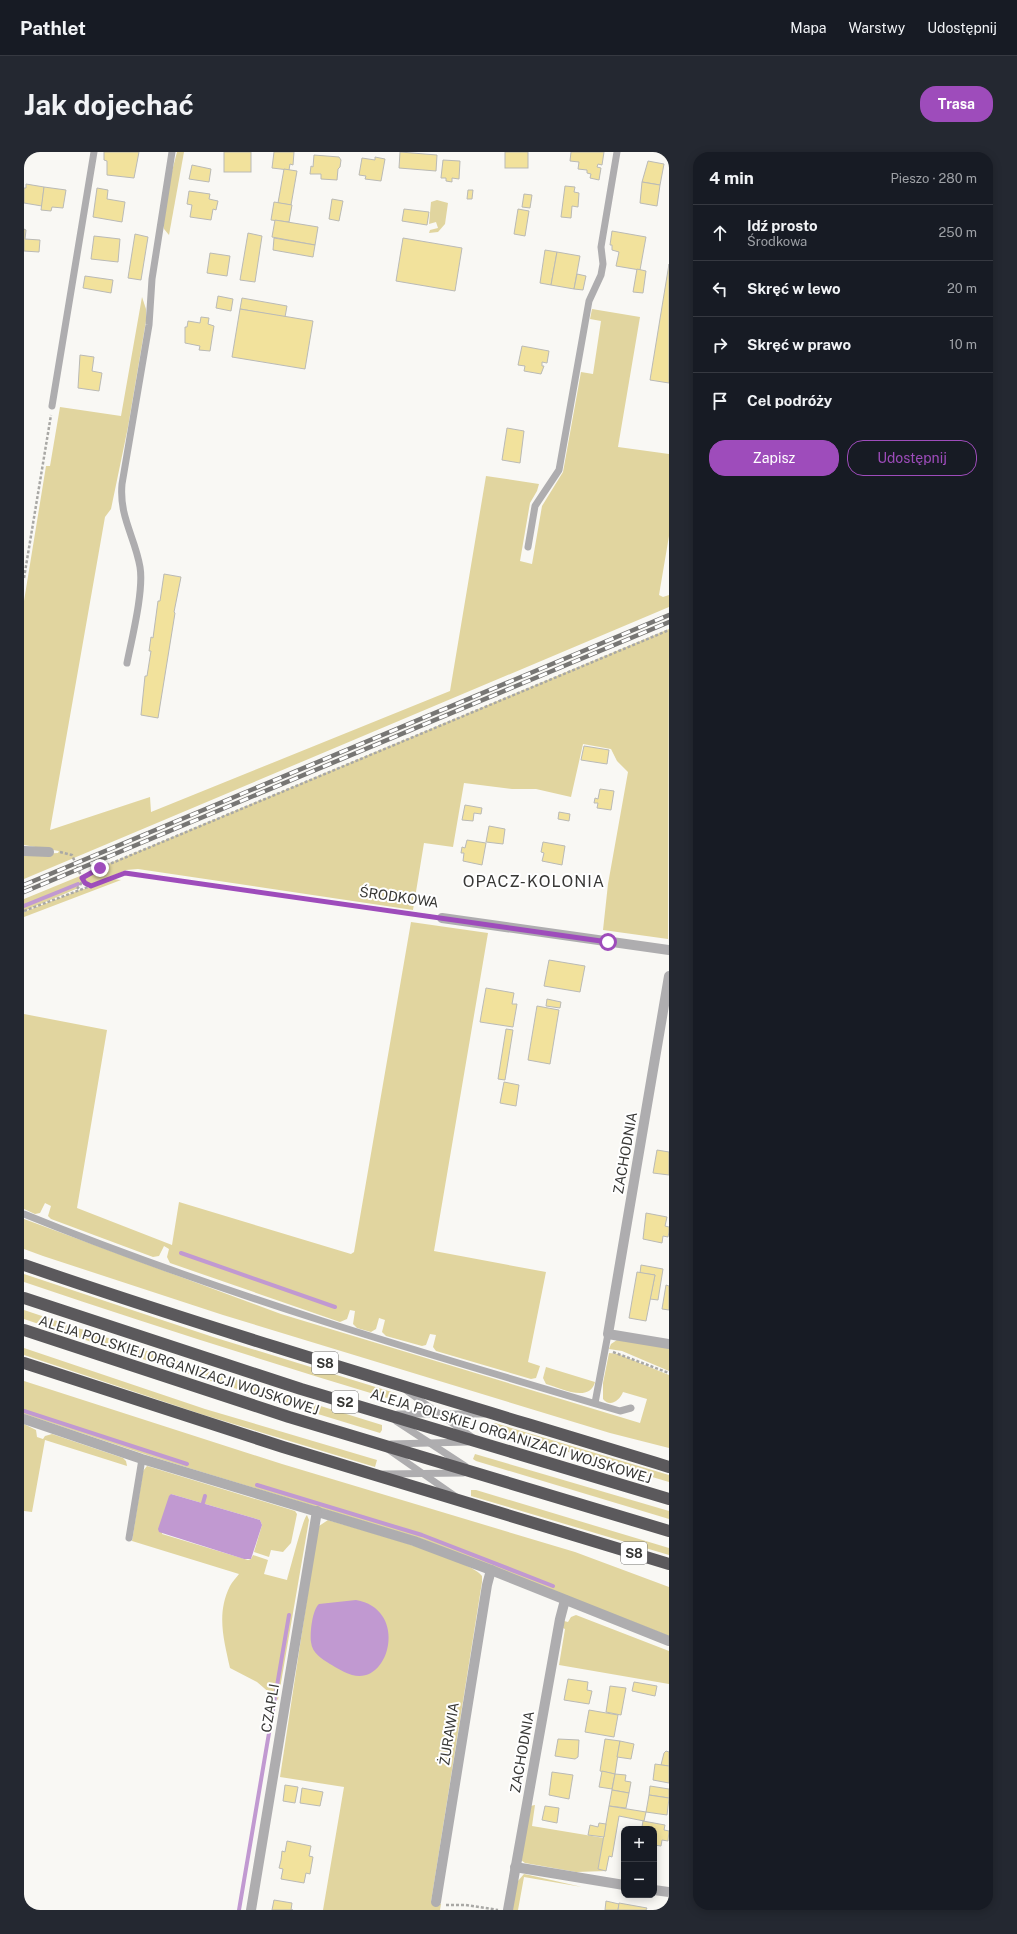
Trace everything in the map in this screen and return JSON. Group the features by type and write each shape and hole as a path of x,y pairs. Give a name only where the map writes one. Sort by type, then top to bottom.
{"highway":[{"name":"S8","path":"24,1265 159,1311 400,1386 669,1467"},
{"name":"ALEJA POLSKIEJ ORGANIZACJI WOJSKOWEJ","path":"24,1298 278,1382 669,1499"},
{"name":"ALEJA POLSKIEJ ORGANIZACJI WOJSKOWEJ","path":"24,1330 281,1415 669,1531"},
{"name":"S8","path":"24,1363 148,1404 669,1564"}],"street":[{"path":"24,851 49,852"},
{"name":"ŚRODKOWA","path":"442,918 669,950"},
{"name":"ZACHODNIA","path":"608,1334 669,976"},
{"path":"608,1334 669,1344"},
{"path":"24,1419 142,1458 414,1542 491,1570 669,1641"},
{"name":"CZAPLI","path":"251,1910 317,1511"},
{"name":"ŻURAWIA","path":"436,1902 487,1585 491,1570"},
{"name":"ZACHODNIA","path":"508,1910 560,1619 565,1600"},
{"path":"515,1867 621,1885"},
{"path":"657,1890 669,1892"}],"lane":[{"path":"52,406 94,152"},
{"path":"128,663 140,582 140,566 120,500 149,325 152,279 172,152"},
{"path":"528,547 535,506 559,470 589,301 598,285 602,269 601,247 618,152"},
{"path":"24,1214 159,1265 320,1322 620,1411 631,1408"},
{"path":"595,1403 608,1334"},
{"path":"400,1386 478,1441"},
{"path":"386,1414 495,1414"},
{"path":"386,1414 475,1472"},
{"path":"381,1445 478,1441"},
{"path":"381,1445 465,1502"},
{"path":"129,1538 142,1458"},
{"path":"373,1474 475,1472"}],"path":[{"path":"24,578 52,406"},
{"path":"77,890 83,879 100,868 669,630"},
{"path":"49,852 69,853 72,855 83,879 91,886"},
{"name":"ŚRODKOWA","path":"91,886 125,873 442,918"},
{"path":"24,911 91,886"},
{"path":"605,1350 622,1354 669,1373"},
{"path":"436,1902 443,1905 466,1905 498,1910"}],"shaded area":[{"path":"177,152 184,152 169,235 164,229 163,225 171,175"},
{"path":"437,200 448,203 445,224 438,232 429,233 430,230 438,228 436,222 429,224 431,202"},
{"path":"142,297 146,309 146,321 128,427 111,509 105,517 50,830 150,797 151,812 450,691 486,476 539,484 530,503 520,561 532,564 542,506 563,472 581,372 593,374 601,321 590,319 592,309 640,317 618,447 669,454 669,536 659,595 663,597 669,595 669,607 24,879 24,855 58,853 59,851 24,845 24,601 46,466 50,466 60,407 121,416"},
{"path":"669,629 668,939 603,930 608,884 628,772 617,761 611,749 583,744 571,797 536,789 512,789 464,783 453,847 424,843 413,910 138,869 126,870 91,885 82,875"},
{"path":"80,876 82,882 76,889 24,911 24,899"},
{"path":"113,879 121,880 24,917 24,912"},
{"path":"411,922 488,933 434,1251 546,1272 528,1362 540,1366 536,1378 531,1379 436,1351 433,1347 436,1335 430,1334 426,1345 422,1346 386,1336 382,1332 385,1320 379,1318 376,1329 371,1332 357,1328 353,1324 355,1311 350,1310 347,1319 340,1322 170,1263 167,1257 169,1249 164,1246 159,1256 153,1257 51,1219 48,1216 51,1206 45,1203 40,1213 35,1214 24,1209 24,1014 107,1030 77,1208 172,1245 179,1202 351,1254 354,1252"},
{"path":"24,1219 281,1314 640,1423 647,1399 623,1392 620,1398 612,1403 606,1402 603,1399 603,1383 609,1353 618,1354 669,1375 669,1448 610,1433 223,1315 43,1256 24,1249"},
{"path":"24,1274 213,1337 395,1393 397,1398 394,1400 341,1384 205,1342 69,1297 24,1282"},
{"path":"24,1310 204,1370 382,1425 382,1430 380,1433 202,1378 68,1334 24,1319"},
{"path":"617,1340 669,1348 669,1371 622,1351 609,1349 611,1344"},
{"path":"24,1348 205,1409 377,1460 375,1467 204,1415 24,1355"},
{"path":"546,1367 595,1382 592,1389 587,1392 580,1393 546,1384 543,1378"},
{"path":"24,1381 282,1464 575,1552 669,1587 669,1636 419,1538 156,1458 24,1414"},
{"path":"495,1423 669,1475 669,1482 491,1429 492,1424"},
{"path":"24,1424 36,1430 37,1437 43,1439 45,1436 52,1434 123,1458 126,1461 127,1466 45,1440 32,1512 24,1511"},
{"path":"475,1454 669,1511 669,1519 476,1461 473,1459"},
{"path":"147,1466 295,1511 297,1514 291,1543 283,1552 271,1550 269,1557 254,1552 262,1525 260,1520 171,1494 162,1534 248,1560 251,1559 253,1555 268,1560 264,1574 287,1580 307,1515 309,1520 278,1700 257,1682 230,1668 222,1627 222,1617 226,1596 231,1584 239,1574 132,1541 143,1471"},
{"path":"471,1490 476,1490 669,1548 669,1555 471,1496"},
{"path":"171,1494 260,1520 262,1525 251,1559 244,1559 159,1532 158,1529"},
{"path":"328,1520 457,1561 473,1569 482,1576 431,1902 441,1904 440,1910 323,1910 344,1787 280,1777 315,1546 319,1526"},
{"path":"356,1600 373,1606 383,1617 388,1631 388,1645 384,1658 376,1669 365,1675 352,1675 330,1664 315,1652 311,1642 313,1616 319,1604"},
{"path":"576,1615 669,1651 669,1684 559,1665 565,1629 563,1628 564,1621 568,1622 571,1617"},
{"path":"535,1805 532,1826 604,1838 598,1869 606,1871 576,1872 525,1863 521,1860 530,1806"},
{"path":"524,1874 582,1887 524,1877 518,1910 512,1910 517,1882"}],"building":[{"path":"104,152 139,152 134,178 107,175 107,161 104,160"},
{"path":"224,152 251,152 251,172 224,172"},
{"path":"274,152 294,152 293,165 290,164 289,170 272,168"},
{"path":"400,152 437,155 436,171 399,168"},
{"path":"505,152 528,152 528,168 505,168"},
{"path":"571,152 604,152 602,165 598,164 597,167 601,168 599,180 590,178 591,174 587,173 587,170 578,169 579,162 570,161"},
{"path":"314,155 339,157 341,160 337,180 321,179 321,174 310,174 311,166 313,167"},
{"path":"375,157 385,159 381,181 365,179 366,176 359,175 362,158 375,160"},
{"path":"443,160 460,161 459,179 452,178 452,182 446,181 446,178 441,178"},
{"path":"648,161 664,164 660,185 642,182"},
{"path":"192,165 211,169 209,182 189,179"},
{"path":"284,169 297,171 291,205 278,203"},
{"path":"642,182 660,185 657,206 640,203"},
{"path":"26,184 44,187 42,206 24,203 24,188 26,188"},
{"path":"565,186 575,187 574,192 579,193 578,207 572,206 571,218 561,217"},
{"path":"44,187 66,190 63,208 52,207 51,211 41,210"},
{"path":"97,188 108,190 107,199 125,202 122,222 93,217"},
{"path":"468,190 473,190 472,199 467,199"},
{"path":"189,191 210,194 209,199 218,201 216,210 213,209 211,220 190,217 192,205 187,204"},
{"path":"524,194 532,195 530,208 522,207"},
{"path":"332,199 343,201 339,221 329,219"},
{"path":"274,202 292,205 289,222 271,220"},
{"path":"404,209 429,212 427,225 402,221"},
{"path":"518,209 529,211 525,236 514,234"},
{"path":"275,220 318,227 315,245 272,237"},
{"path":"24,229 26,230 25,239 40,240 39,252 24,251"},
{"path":"612,231 646,237 640,270 616,266 619,252 612,250 612,245 610,245"},
{"path":"248,233 262,236 255,282 240,280"},
{"path":"135,234 148,237 141,280 128,278"},
{"path":"94,236 120,239 118,262 91,259"},
{"path":"274,238 315,245 313,257 273,250"},
{"path":"403,238 462,248 455,291 396,281"},
{"path":"545,250 557,252 551,285 540,283"},
{"path":"557,252 580,256 574,289 551,285"},
{"path":"210,253 230,256 227,276 207,273"},
{"path":"669,264 669,383 650,380"},
{"path":"637,269 646,271 643,293 633,292"},
{"path":"577,274 586,276 583,290 574,289"},
{"path":"85,276 113,280 111,293 83,288"},
{"path":"218,296 233,299 231,311 216,308"},
{"path":"242,298 287,306 285,317 240,309"},
{"path":"240,309 313,321 305,369 232,357"},
{"path":"201,317 209,318 208,324 214,326 210,351 199,350 200,346 185,343 185,327 187,327 188,321 200,323"},
{"path":"522,346 549,351 547,363 542,362 542,366 544,366 541,374 524,371 525,366 518,365"},
{"path":"80,355 94,357 92,371 102,373 99,391 78,388"},
{"path":"507,428 524,431 520,463 502,460"},
{"path":"164,574 181,577 174,612 158,718 141,715 145,676 147,676 151,651 149,651 151,637 153,638 158,601 160,601"},
{"path":"584,746 609,750 607,764 581,760"},
{"path":"600,789 614,791 611,810 597,808 598,803 594,803 595,798 598,799"},
{"path":"465,805 482,808 481,814 474,813 473,821 462,820"},
{"path":"559,812 570,814 569,821 558,819"},
{"path":"489,826 505,829 503,844 486,842"},
{"path":"467,840 486,843 482,865 463,861 464,853 461,853 462,847 465,848"},
{"path":"543,842 565,846 562,865 542,861 544,853 541,852"},
{"path":"549,960 585,966 580,992 544,986"},
{"path":"486,988 514,993 512,1004 517,1004 513,1027 480,1022"},
{"path":"547,999 561,1002 560,1008 546,1006"},
{"path":"537,1006 559,1010 550,1064 528,1060"},
{"path":"506,1029 513,1030 505,1080 498,1079"},
{"path":"504,1082 519,1085 516,1106 500,1103"},
{"path":"657,1150 669,1152 669,1175 653,1173"},
{"path":"646,1213 667,1217 665,1226 669,1227 669,1232 668,1237 663,1236 662,1243 643,1239"},
{"path":"641,1265 663,1269 658,1300 650,1299 655,1275 640,1273"},
{"path":"637,1272 655,1275 646,1321 629,1318"},
{"path":"666,1285 669,1286 669,1310 662,1309"},
{"path":"568,1679 588,1682 587,1690 592,1691 589,1704 564,1700"},
{"path":"634,1682 657,1686 655,1696 632,1691"},
{"path":"610,1686 626,1688 621,1715 606,1712"},
{"path":"589,1710 618,1715 614,1737 585,1732"},
{"path":"558,1739 579,1740 578,1757 575,1759 555,1756"},
{"path":"605,1739 620,1741 615,1774 600,1771"},
{"path":"620,1741 634,1744 631,1759 617,1757"},
{"path":"666,1751 669,1752 669,1766 661,1765 664,1753"},
{"path":"655,1764 669,1766 669,1783 653,1780"},
{"path":"602,1771 615,1774 612,1789 599,1787"},
{"path":"552,1772 573,1775 569,1799 549,1795"},
{"path":"615,1774 626,1775 625,1781 631,1782 629,1793 612,1790"},
{"path":"285,1785 298,1787 295,1803 283,1801"},
{"path":"650,1786 669,1789 669,1798 649,1795"},
{"path":"302,1788 323,1792 320,1806 300,1803"},
{"path":"612,1790 629,1793 626,1808 609,1806"},
{"path":"649,1795 669,1798 667,1815 646,1812"},
{"path":"545,1806 559,1808 557,1823 542,1820"},
{"path":"609,1806 646,1812 644,1821 619,1816 612,1857 609,1856 606,1871 598,1869"},
{"path":"643,1821 665,1825 664,1830 669,1831 668,1841 662,1840 661,1846 657,1845 657,1826 642,1826"},
{"path":"599,1823 606,1824 604,1837 588,1835 590,1825 598,1827"},
{"path":"287,1841 311,1846 309,1856 313,1857 310,1874 306,1873 304,1883 281,1879 283,1869 279,1868 282,1851 285,1852"},
{"path":"274,1900 292,1903 291,1910 272,1910"},
{"path":"606,1901 619,1904 618,1910 605,1910"},
{"path":"619,1903 647,1908 646,1910 618,1910"}],"waterway":[{"path":"24,906 78,884"},
{"path":"181,1253 335,1307"},
{"path":"24,1411 187,1464"},
{"path":"257,1485 422,1535 553,1586"},
{"path":"203,1503 205,1496"},
{"path":"239,1910 289,1615"}],"railway":[{"path":"24,885 669,615"},
{"path":"24,892 669,622"}],"district":[{"name":"OPACZ-KOLONIA","path":"534,881"}],"route":[{"path":"100,868 86,874 82,878 85,883 91,886 125,873 608,942"}]}
